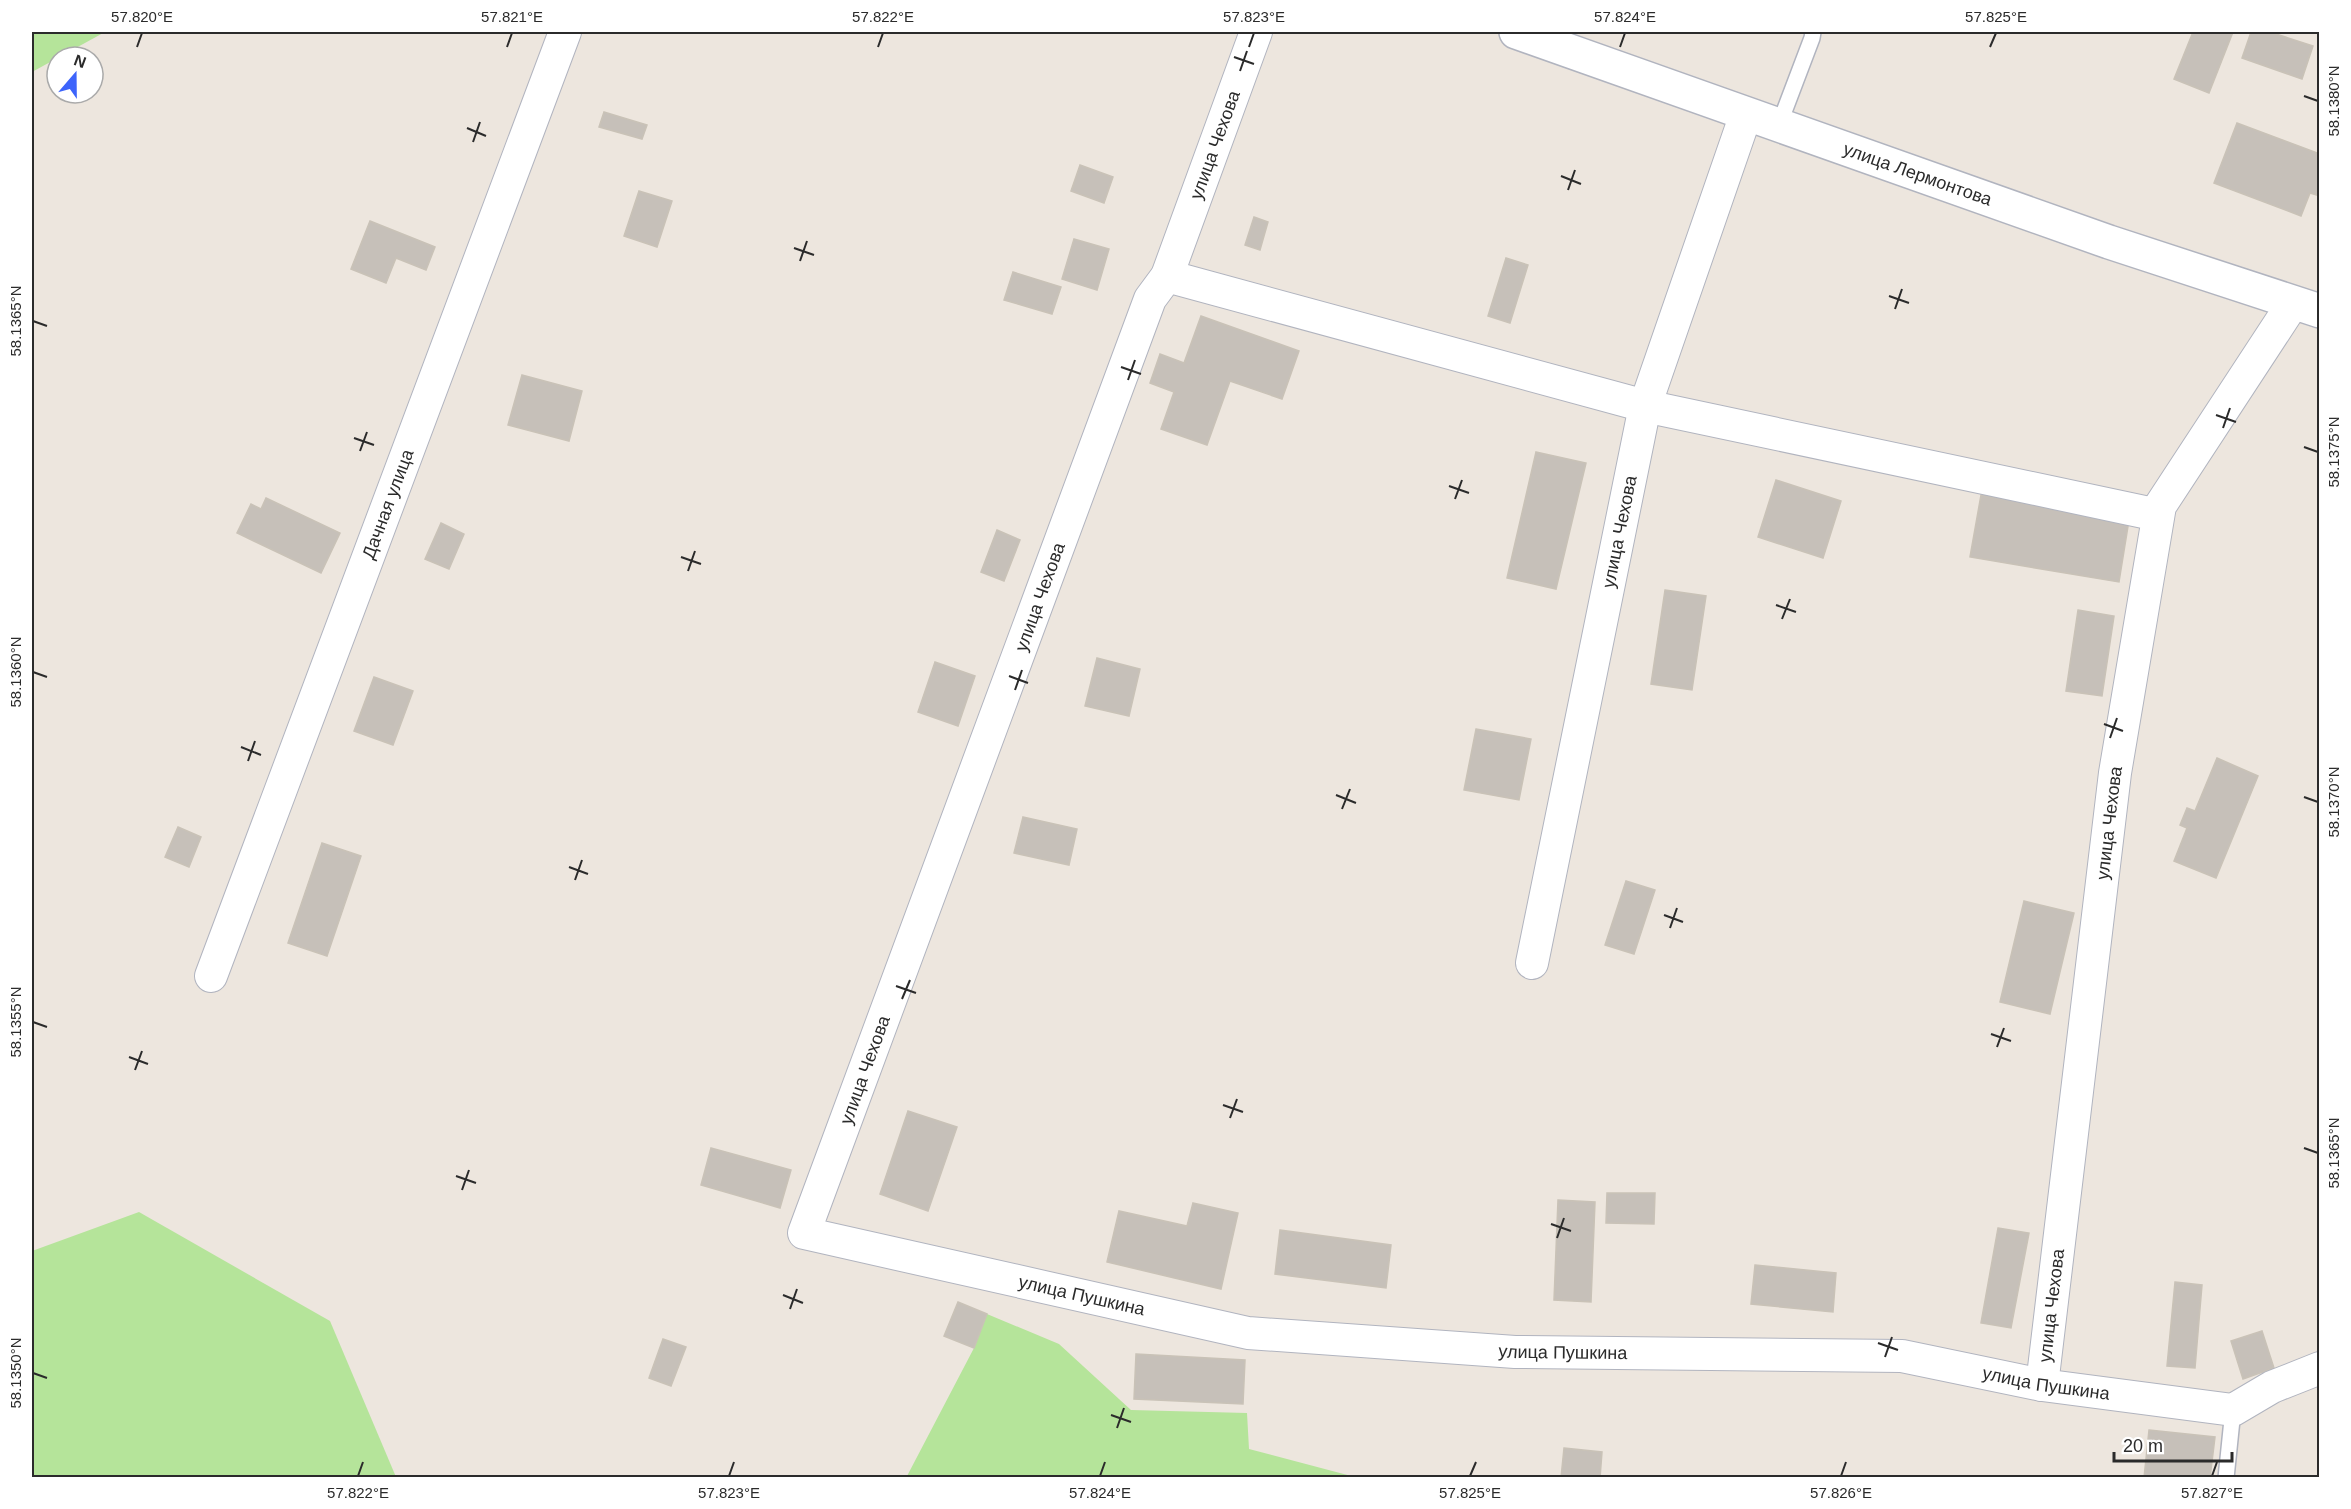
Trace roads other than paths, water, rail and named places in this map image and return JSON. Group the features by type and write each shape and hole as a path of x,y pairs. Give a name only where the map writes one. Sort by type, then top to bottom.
{"street":[{"name":"Дачная улица","path":"211,976 565,32"},
{"name":"улица Чехова","path":"804,1233 1150,300 1167,276 1256,32"},
{"name":"улица Лермонтова","path":"1516,32 1550,37 1746,114 2109,242 2306,307"},
{"name":"улица Чехова","path":"1532,963 1645,406 1746,114"},
{"path":"1167,276 1645,406 2158,515"},
{"name":"улица Чехова","path":"2042,1384 2115,773 2160,506 2306,307"},
{"name":"улица Пушкина","path":"804,1233 1248,1333 1515,1352 1902,1356 2042,1384 2233,1410"},
{"path":"2233,1410 2272,1387 2319,1368"}],"lane":[{"path":"1779,125 1813,32"},
{"path":"2226,1478 2233,1410"}]}
